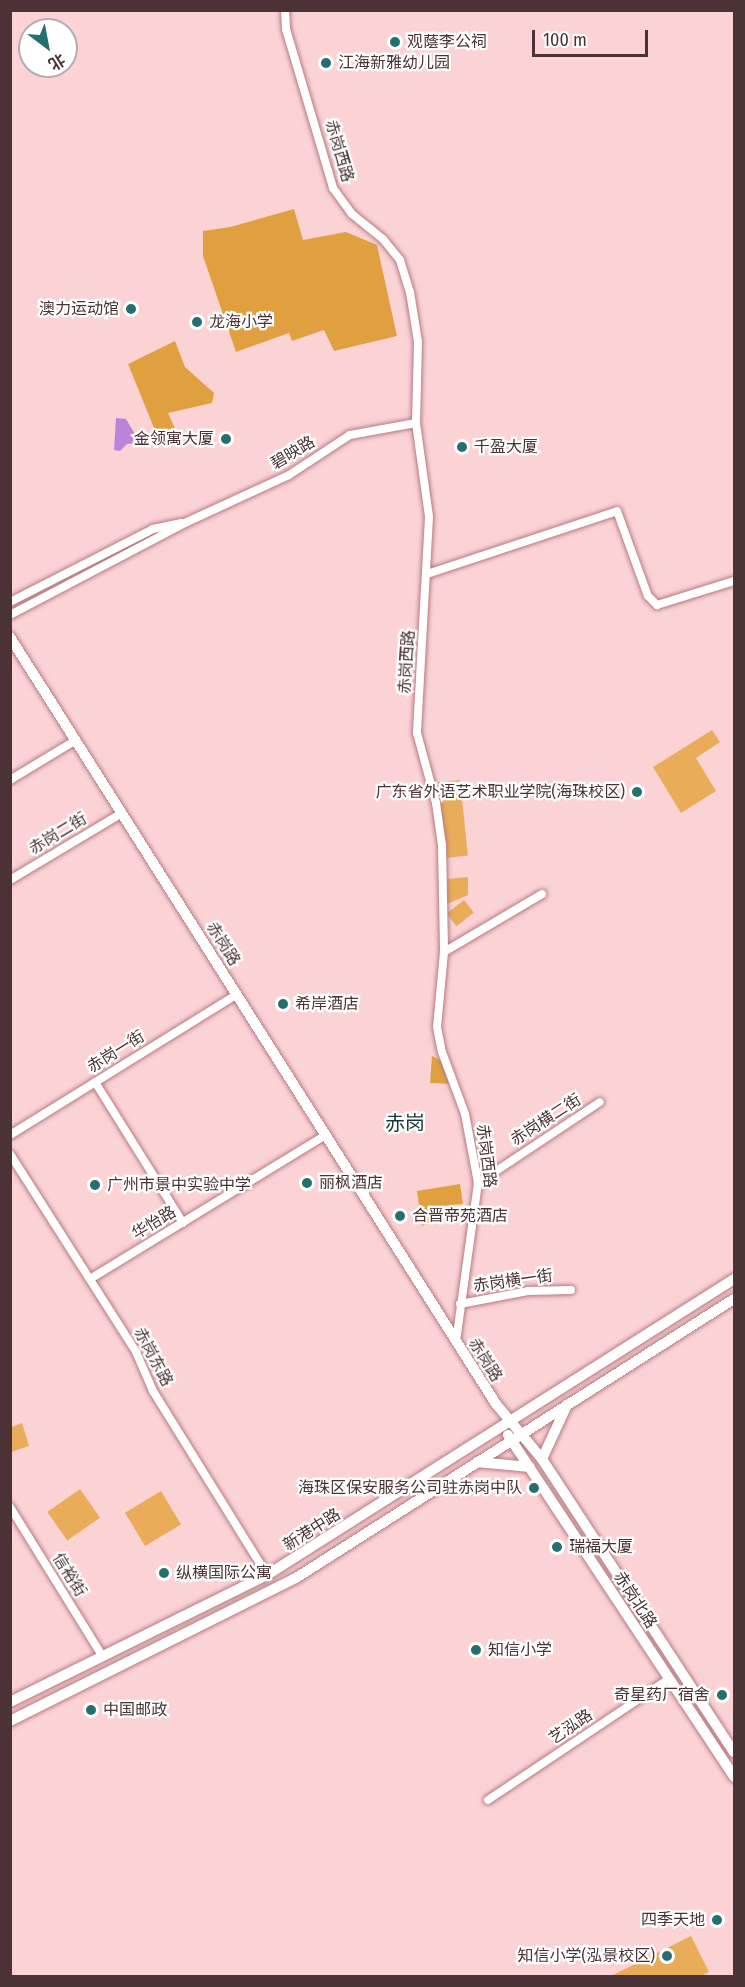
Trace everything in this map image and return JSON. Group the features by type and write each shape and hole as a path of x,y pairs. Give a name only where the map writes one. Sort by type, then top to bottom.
{"main road":[{"name":"赤岗路","path":"10,637 15,650 76,740 237,994 506,1425 522,1434"},
{"name":"赤岗路","path":"408,1267 506,1425 511,1440"},
{"name":"新港中路","path":"10,1702 267,1575 735,1279"},
{"name":"新港中路","path":"10,1721 276,1590 735,1299"},
{"path":"542,1459 567,1405"},
{"name":"赤岗北路","path":"522,1434 542,1459 735,1752"},
{"name":"赤岗北路","path":"511,1440 735,1777"},
{"path":"477,1462 530,1467"},
{"path":"267,1575 276,1590"},
{"path":"241,1589 249,1603"}],"street":[{"name":"赤岗西路","path":"285,10 286,29 333,188 351,214 394,251 404,272 419,348 416,423 427,496 427,574 417,733 436,803 442,845 444,952 438,1038 465,1114 478,1183 456,1342"},
{"name":"碧映路","path":"10,615 188,522 289,475 350,435 416,423"},
{"path":"427,574 617,511 654,603 660,605 733,583"},
{"name":"碧映路","path":"10,602 153,529 188,522"},
{"path":"10,780 76,740"},
{"name":"赤岗二街","path":"10,880 122,813"},
{"path":"444,952 542,894"},
{"name":"赤岗一街","path":"10,1135 237,994"},
{"path":"95,1082 183,1223"},
{"name":"赤岗横二街","path":"478,1183 600,1102"},
{"name":"华怡路","path":"90,1279 326,1135"},
{"name":"赤岗东路","path":"10,1154 90,1279 267,1575"},
{"name":"赤岗横一街","path":"460,1304 528,1292 571,1290"},
{"name":"信裕街","path":"10,1507 103,1658"},
{"name":"艺泓路","path":"488,1800 669,1679"}],"shaded area":[{"path":"294,209 303,240 346,232 377,245 397,336 334,351 324,330 292,341 289,333 236,352 203,256 203,231 230,227"},
{"path":"175,341 185,367 214,393 212,403 168,413 178,435 161,445 128,364"},
{"path":"116,418 126,419 136,436 135,443 127,444 120,451 114,450"},
{"path":"712,730 720,742 696,758 716,791 681,813 653,767"},
{"path":"460,780 468,856 446,858 438,782"},
{"path":"468,877 468,895 447,904 447,879"},
{"path":"464,900 474,913 457,926 447,914"},
{"path":"432,1056 445,1063 453,1084 430,1083"},
{"path":"460,1184 463,1204 442,1206 434,1220 422,1226 417,1191"},
{"path":"22,1423 29,1446 11,1452 11,1427"},
{"path":"80,1489 100,1518 67,1541 47,1512"},
{"path":"161,1491 181,1524 145,1546 125,1513"},
{"path":"691,1936 709,1972 701,1976 611,1976"}],"place":[{"name":"观蔭李公祠","path":"395,42"},
{"name":"江海新雅幼儿园","path":"326,63"},
{"name":"澳力运动馆","path":"131,309"},
{"name":"龙海小学","path":"197,322"},
{"name":"金领寓大厦","path":"226,439"},
{"name":"千盈大厦","path":"462,447"},
{"name":"广东省外语艺术职业学院(海珠校区)","path":"637,792"},
{"name":"希岸酒店","path":"283,1004"},
{"name":"丽枫酒店","path":"307,1183"},
{"name":"广州市景中实验中学","path":"95,1185"},
{"name":"合晋帝苑酒店","path":"400,1216"},
{"name":"海珠区保安服务公司驻赤岗中队","path":"534,1488"},
{"name":"瑞福大厦","path":"557,1547"},
{"name":"纵横国际公寓","path":"164,1573"},
{"name":"知信小学","path":"476,1650"},
{"name":"奇星药厂宿舍","path":"722,1695"},
{"name":"中国邮政","path":"91,1710"},
{"name":"四季天地","path":"717,1920"},
{"name":"知信小学(泓景校区)","path":"667,1956"}],"district":[{"name":"赤岗","path":"405,1123"}]}
